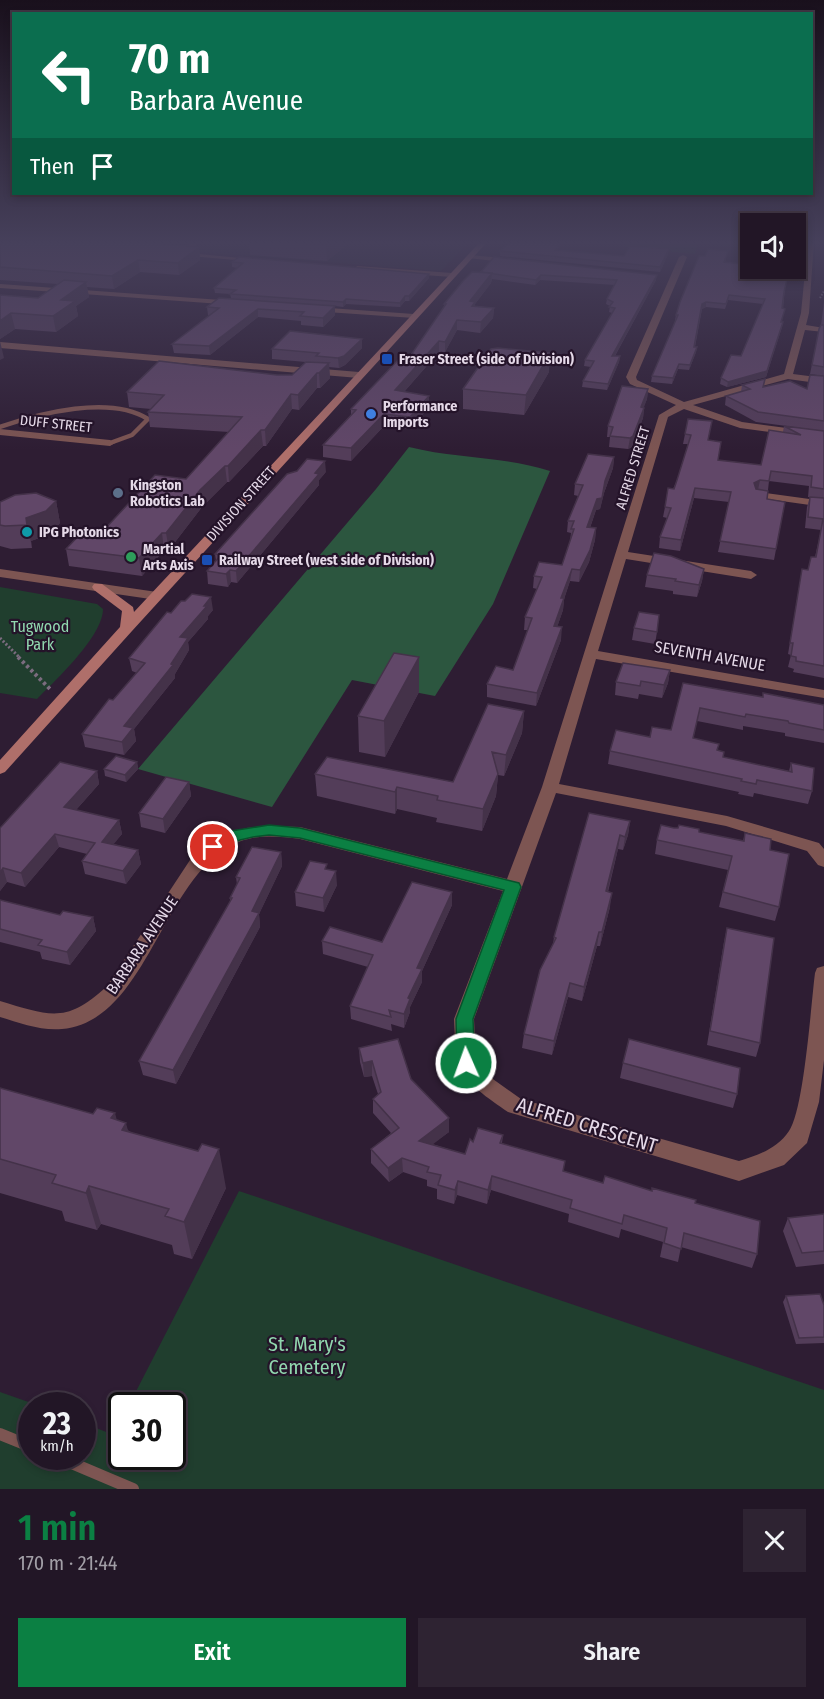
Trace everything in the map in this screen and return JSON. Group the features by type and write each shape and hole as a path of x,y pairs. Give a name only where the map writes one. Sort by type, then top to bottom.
{"main road":[{"name":"DIVISION STREET","path":"0,769 419,310"},
{"path":"98,586 128,610 127,628"}],"street":[{"path":"339,310 414,316"},
{"path":"656,310 631,377 633,381 682,405 740,424 824,436"},
{"path":"804,310 788,376 824,381"},
{"path":"801,327 824,330"},
{"path":"0,345 359,375"},
{"name":"ALFRED STREET","path":"550,786 664,415 682,405 788,376"},
{"name":"DUFF STREET","path":"0,432 110,443"},
{"path":"758,495 824,504"},
{"path":"622,555 751,575"},
{"path":"0,573 157,596"},
{"name":"SEVENTH AVENUE","path":"590,654 824,694"},
{"path":"550,786 727,821 813,847 824,861"},
{"name":"ALFRED CRESCENT","path":"550,786 464,1019 466,1063 483,1083 515,1106 739,1171 776,1158 799,1136 809,1102 824,973"},
{"name":"BARBARA AVENUE","path":"0,1009 54,1022 78,1020 98,1008 114,991 198,861 213,847 237,835 269,830 300,833 513,887"}],"lane":[{"path":"0,427 19,419 85,408 108,408 143,414 148,419 141,429 131,436 110,443"},
{"path":"0,1434 18,1441"},
{"path":"88,1470 133,1489"}],"path":[{"path":"0,638 51,690"}],"green space":[{"path":"409,447 516,463 550,471 493,604 435,696 352,680 272,807 138,769 376,489"},
{"name":"Tugwood Park","path":"0,587 97,604 103,609 101,620 87,644 37,699 0,693"},
{"name":"St. Mary's Cemetery","path":"239,1191 824,1390 824,1489 0,1489 0,1392 18,1398 18,1470 96,1470 96,1428 108,1433 108,1470 186,1470 186,1392 136,1392"}],"building":[{"path":"0,310 61,310 53,316 11,313 0,321"},
{"path":"216,310 256,310 209,346 172,344"},
{"path":"281,310 331,310 323,318 300,316 304,312"},
{"path":"442,310 492,310 481,322 457,320 445,342 439,341 395,390 429,396 410,417 384,414 351,448 323,445 356,410 351,409 401,357 409,358"},
{"path":"614,310 637,310 612,356 620,356 608,384 583,381 594,361 585,360"},
{"path":"677,310 701,310 694,347 697,347 690,365 679,364 673,378 652,376 678,315 676,315"},
{"path":"760,310 785,310 767,371 728,382 721,378 731,355 741,356"},
{"path":"821,325 824,325 824,367 812,365"},
{"path":"290,331 362,339 344,356 338,358 316,356 319,353 272,349"},
{"path":"491,349 550,353 526,395 463,389"},
{"path":"159,361 277,375 292,375 306,362 329,363 298,395 291,394 265,430 261,430 228,466 225,466 200,490 166,533 162,533 139,558 66,549 84,530 102,532 155,475 186,479 242,417 148,412 164,395 127,392"},
{"path":"810,375 824,376 824,421 758,412 726,396 750,389 742,385 765,379 763,387 790,381 807,389"},
{"path":"622,386 648,389 641,407 644,408 633,436 630,438 610,436 613,427 608,426"},
{"path":"688,419 712,421 708,440 721,442 718,460 761,465 769,430 801,435 784,426 824,431 824,489 811,487 812,476 771,471 769,481 760,480 754,483 756,489 768,491 767,499 785,502 776,549 720,541 731,492 695,488 681,540 660,537 671,508 665,507 668,488 674,489 691,435 685,434"},
{"path":"588,454 614,457 605,481 602,498 597,499 587,527 596,528 590,550 580,570 572,569 561,598 564,598 554,626 562,627 537,693 487,684 496,666 513,670 532,618 525,617 542,577 534,576 539,562 562,565 574,529 571,529 574,521 568,521 583,485 575,484"},
{"path":"307,459 325,461 315,473 319,474 236,571 230,570 226,574 207,571 221,555 215,554 287,474 297,471"},
{"path":"36,493 56,501 46,511 26,518 27,525 0,525 0,502 15,495"},
{"path":"810,497 824,498 824,666 796,661 796,657 791,656 793,643 790,643 802,569 808,570 811,557 816,557 823,519 808,517"},
{"path":"654,553 671,556 704,569 699,585 647,575"},
{"path":"192,594 211,597 204,606 207,606 180,637 188,638 171,664 173,665 124,726 133,728 122,742 82,734 109,699 113,700 145,663 129,658 167,612 171,613 181,601 185,601"},
{"path":"639,612 659,615 657,632 634,628"},
{"path":"394,653 419,657 384,721 358,716"},
{"path":"623,663 670,670 664,685 641,681 640,686 616,682"},
{"path":"683,683 763,697 763,693 824,705 824,730 788,721 746,714 745,717 700,708 693,738 719,744 717,750 724,752 723,757 792,772 791,763 814,768 812,791 757,780 756,784 610,751 616,730 650,737 652,727 671,730"},
{"path":"488,704 524,711 506,755 492,752 498,774 483,809 437,800 438,796 397,787 395,792 315,774 327,757 453,782"},
{"path":"116,756 137,762 125,775 104,769"},
{"path":"60,762 97,771 64,807 119,820 102,842 138,850 123,871 82,861 95,843 55,834 21,873 3,868 0,873 0,828"},
{"path":"166,777 189,782 163,819 139,813"},
{"path":"589,813 630,821 625,837 620,835 606,891 612,893 584,987 570,983 554,1041 524,1034 540,970 556,938 554,937"},
{"path":"661,825 678,828 679,825 699,829 699,832 744,841 745,833 771,839 770,850 789,854 779,907 723,892 732,856 657,840"},
{"path":"252,847 281,852 252,911 259,913 173,1070 139,1061 232,898 230,898 240,878 236,877"},
{"path":"310,861 327,864 325,869 336,871 323,898 295,892"},
{"path":"412,882 452,892 417,968 422,969 408,998 410,999 404,1014 389,1010 391,1017 350,1006 373,955 322,941 330,927 382,942"},
{"path":"0,900 60,915 63,911 93,917 67,952 38,945 42,940 0,929"},
{"path":"727,928 774,938 760,1043 710,1031"},
{"path":"398,1039 411,1079 449,1118 419,1141 465,1154 470,1139 473,1142 478,1128 503,1135 500,1143 565,1161 563,1171 603,1183 605,1176 652,1191 652,1188 696,1200 695,1203 760,1221 757,1254 684,1233 681,1249 664,1243 667,1228 624,1215 622,1224 570,1208 572,1200 492,1176 488,1190 458,1181 455,1190 438,1185 441,1175 427,1172 429,1167 402,1158 388,1168 371,1149 399,1128 373,1099 381,1092 372,1061 363,1063 359,1048"},
{"path":"629,1039 740,1068 737,1094 623,1063"},
{"path":"0,1088 93,1114 97,1108 115,1113 111,1118 126,1123 122,1130 198,1151 202,1144 219,1149 184,1222 165,1216 169,1209 89,1186 86,1193 52,1183 56,1175 0,1159"},
{"path":"824,1214 824,1251 802,1253 788,1218"},
{"path":"820,1294 824,1305 824,1337 799,1338 786,1296"}],"place":[{"name":"Fraser Street (side of Division)","path":"387,359"},
{"name":"Performance Imports","path":"371,414"},
{"name":"Kingston Robotics Lab","path":"118,493"},
{"name":"IPG Photonics","path":"27,532"},
{"name":"Martial Arts Axis","path":"131,557"},
{"name":"Railway Street (west side of Division)","path":"207,560"}],"route":[{"path":"213,847 237,835 253,832 269,830 300,833 513,887 464,1019 466,1063"}]}
